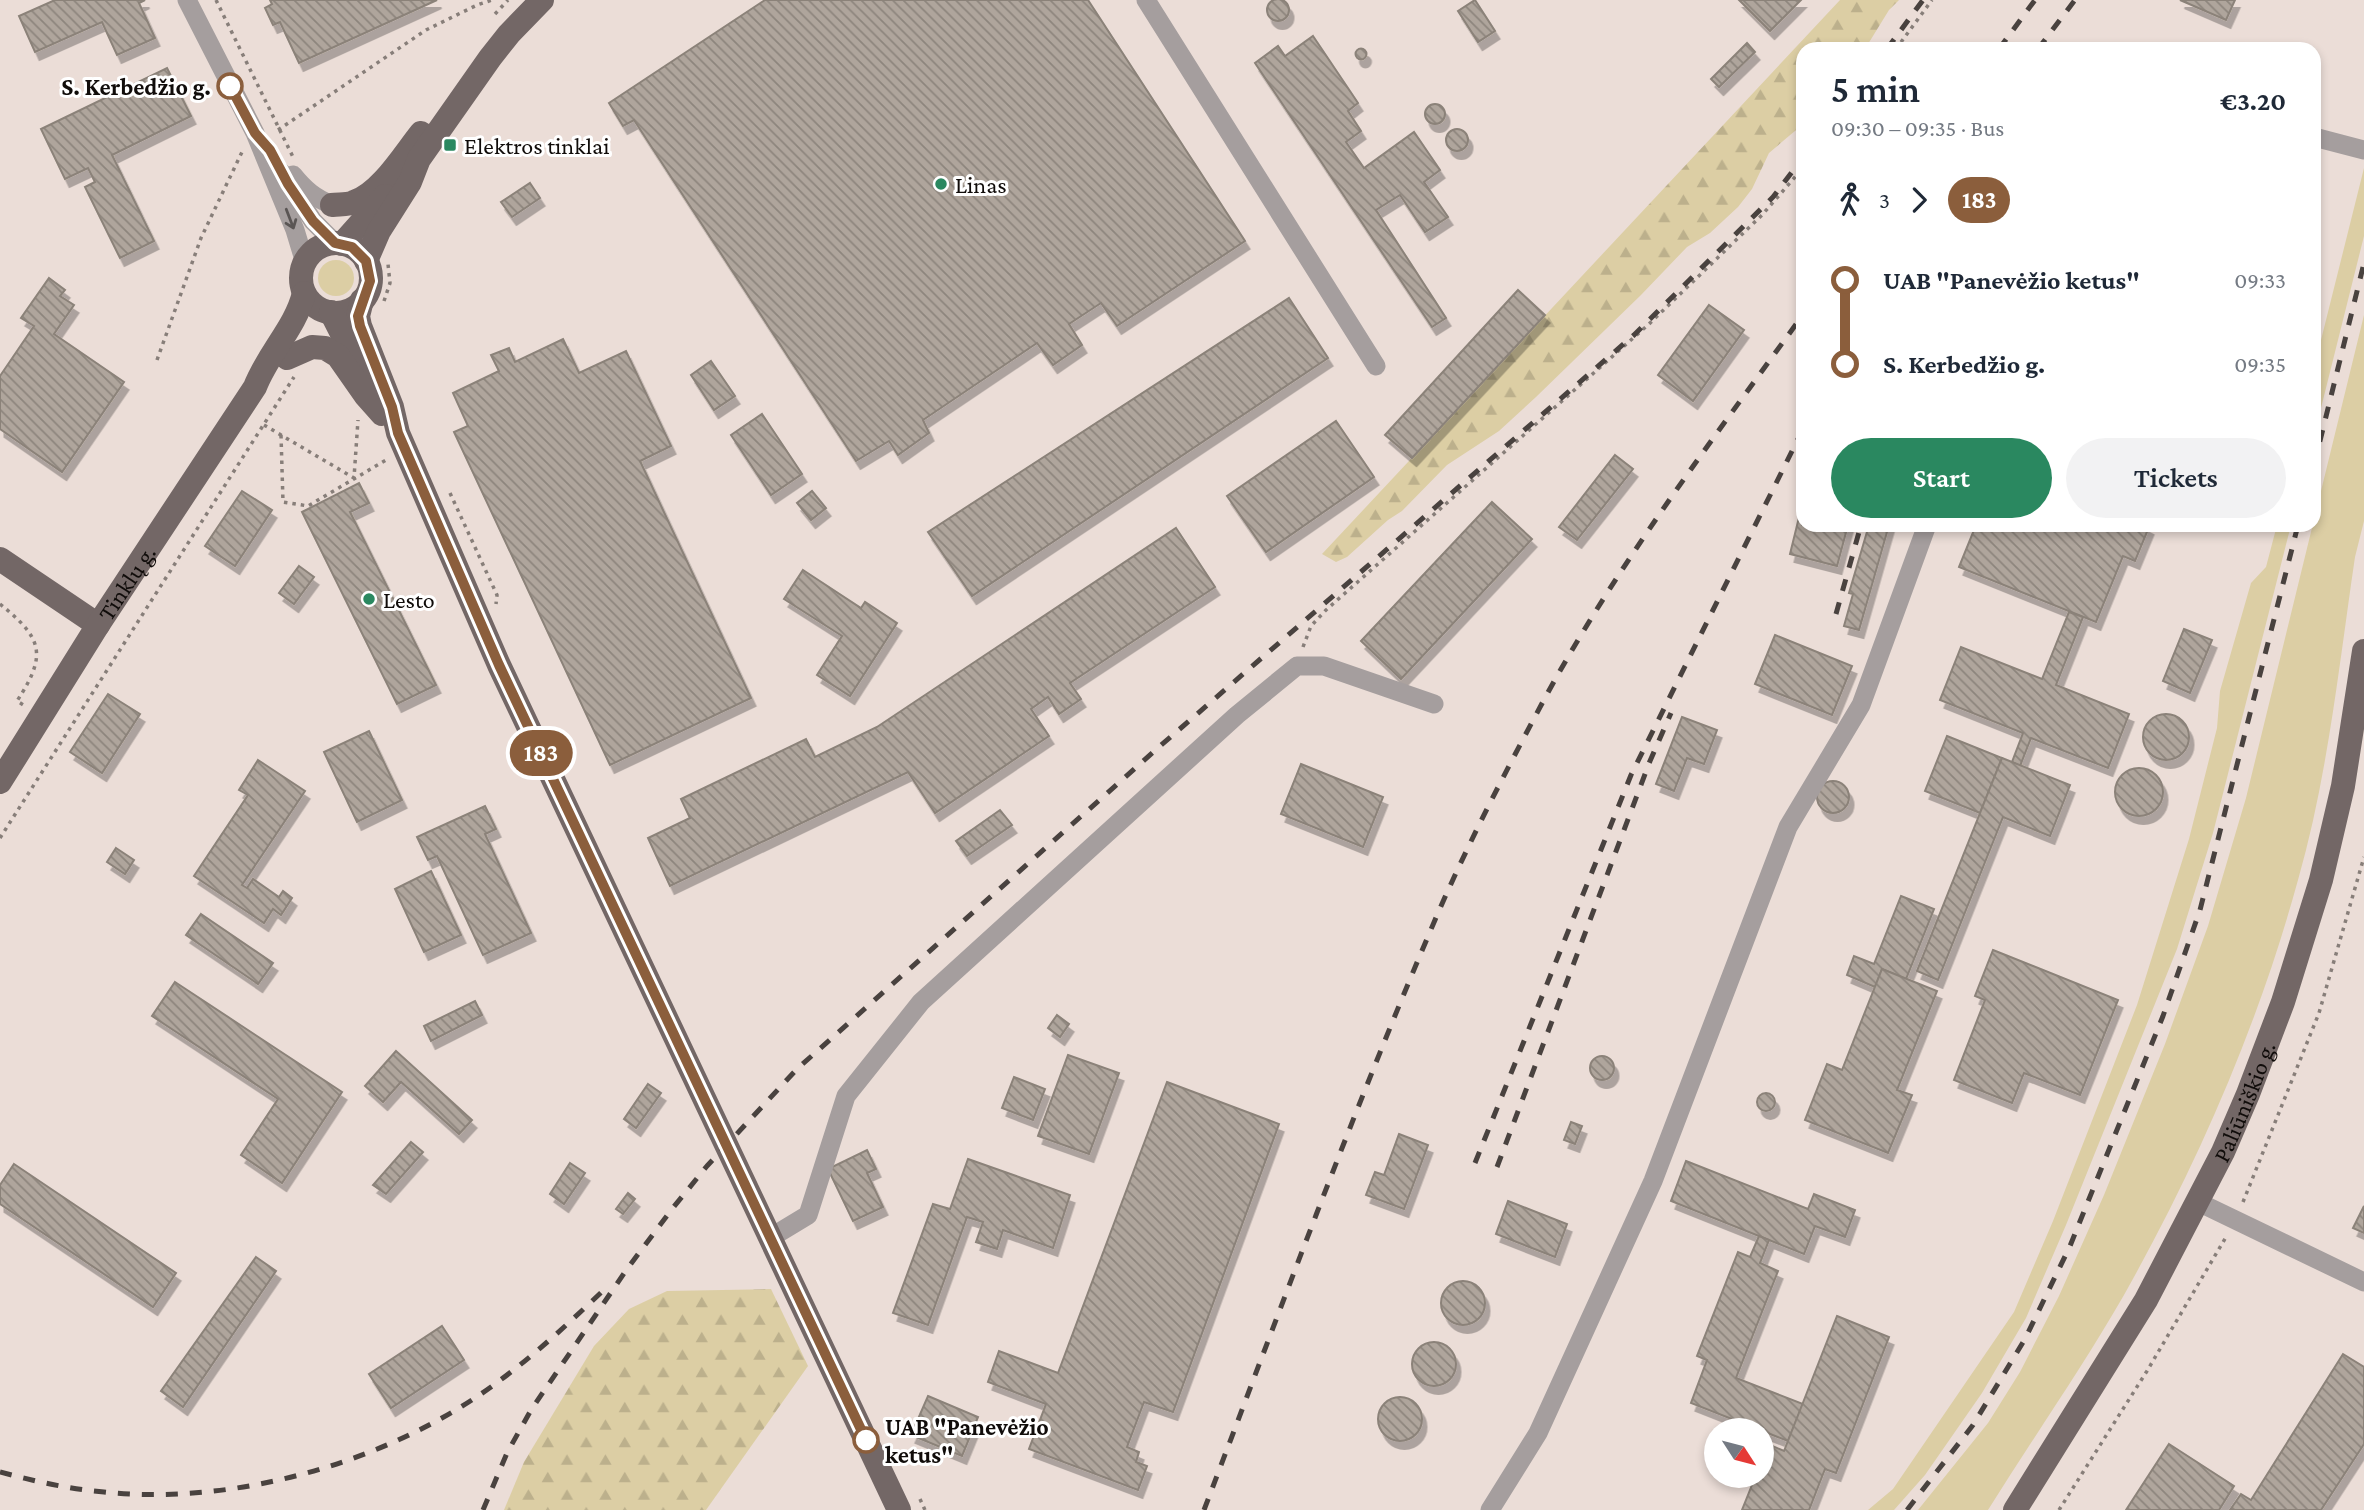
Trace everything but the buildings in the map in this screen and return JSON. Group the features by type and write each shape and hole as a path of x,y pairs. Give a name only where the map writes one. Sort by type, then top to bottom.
{"main road":[{"path":"372,304 348,311 328,312 317,307 304,293 301,273 304,262 317,249 339,244 365,221 401,176 419,159 509,34 542,0"},
{"path":"332,205 353,203 372,192 437,113 463,96"},
{"path":"372,304 368,291 377,261 379,230 410,182 419,159"},
{"path":"339,244 377,261"},
{"name":"Tinklų g.","path":"0,782 97,625 255,387 262,367 300,309 304,293"},
{"path":"372,304 358,316 392,407 379,419"},
{"path":"328,312 360,367 379,419 499,665 899,1510"},
{"name":"Tinklų g.","path":"292,365 328,312"},
{"name":"Tinklų g.","path":"255,387 292,365 312,347 325,348 338,356 379,419"},
{"path":"0,559 97,625"},
{"name":"Paliūniškio g.","path":"2015,1510 2146,1300 2223,1152 2248,1094 2303,942 2333,833 2364,651"}],"street":[{"path":"187,0 255,133 295,230 304,262"},
{"path":"1146,0 1376,366"},
{"path":"255,133 304,189 317,199 332,205"},
{"path":"2321,138 2364,150"},
{"path":"270,150 288,184 313,221 339,244"},
{"path":"1490,1510 1538,1433 1653,1181 1788,827 1861,705 1924,532"},
{"path":"770,1238 808,1215 846,1096 921,1002 1227,724 1297,666 1324,666 1434,704"},
{"path":"2198,1202 2364,1282"}],"path":[{"path":"216,0 278,130 296,161"},
{"path":"278,130 426,30 492,0"},
{"path":"494,16 508,0"},
{"path":"1901,42 1932,0"},
{"path":"157,360 201,238 239,157 255,133"},
{"path":"1297,666 1311,626 1326,610 1548,417 1649,324 1762,215 1796,176"},
{"path":"372,304 390,283 377,261"},
{"path":"0,838 264,425 292,365"},
{"path":"354,478 379,419"},
{"path":"264,425 354,478"},
{"path":"281,435 283,502 308,506 386,461"},
{"path":"0,604 25,624 37,647 35,668 17,701 67,735"},
{"path":"2059,1510 2147,1371 2236,1220 2319,1013 2364,857"}],"green space":[{"path":"1840,0 1899,0 1889,10 1869,42 1801,42"},
{"path":"1796,47 1796,130 1769,153 1752,189 1738,207 1710,233 1687,247 1641,295 1499,431 1447,465 1402,511 1347,557 1336,562 1322,554"},
{"path":"2364,168 2364,236 2321,408 2321,340"},
{"path":"336,260 349,265 354,278 349,291 336,296 323,291 318,278 323,265"},
{"path":"2364,315 2364,521 2355,557 2332,720 2298,880 2245,1041 2177,1195 2124,1295 1988,1510 1918,1510 1988,1423 2020,1372 2059,1296 2104,1195 2165,1044 2208,926 2246,798 2311,532 2321,532 2321,491"},
{"path":"2275,532 2289,532 2213,833 2177,949 2066,1225 2026,1318 1982,1393 1925,1475 1894,1510 1868,1510 1893,1489 2014,1312 2053,1221 2137,1005 2189,839 2217,728 2220,691 2251,583 2266,567"},
{"path":"771,1289 808,1366 706,1510 504,1510 524,1462 594,1346 629,1309 667,1291"}],"railway":[{"path":"1892,42 1923,0"},
{"path":"2004,42 2035,0"},
{"path":"2043,42 2075,0"},
{"path":"483,1510 507,1453 531,1410 627,1269 707,1166 797,1069 1159,747 1634,335 1773,197 1796,167"},
{"path":"2321,437 2364,263"},
{"path":"1204,1510 1374,1066 1435,920 1488,806 1546,696 1604,597 1701,455 1796,324"},
{"path":"1475,1163 1631,775 1796,443"},
{"path":"1836,614 1859,532"},
{"path":"1907,1510 1973,1425 2025,1339 2070,1246 2163,1016 2200,910 2296,532"},
{"path":"1497,1167 1650,761 1671,713"},
{"path":"0,1472 77,1489 154,1495 257,1485 309,1472 359,1456 407,1436 453,1412 524,1361 607,1287"}],"bus line":[{"name":"183","path":"230,86 255,133 270,150 288,184 313,221 335,243 352,247 366,261 370,281 358,316 392,407 398,433 499,665 866,1440"}],"place":[{"name":"S. Kerbedžio g.","path":"230,86"},
{"name":"Elektros tinklai","path":"450,145"},
{"name":"Linas","path":"941,184"},
{"name":"Lesto","path":"369,599"},
{"name":"UAB \"Panevėžio ketus\"","path":"866,1440"}]}
